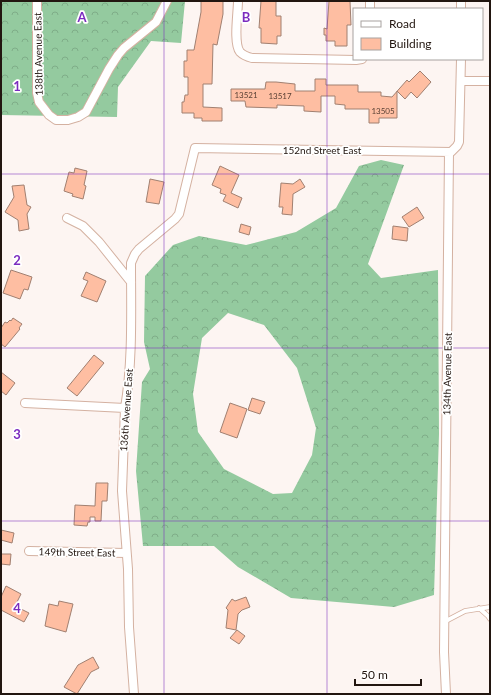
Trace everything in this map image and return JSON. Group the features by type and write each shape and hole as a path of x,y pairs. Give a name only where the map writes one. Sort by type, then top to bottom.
{"street":[{"name":"138th Avenue East","path":"37,1 37,93 39,102 49,115 56,120 61,121 78,117 86,112 118,55 124,48 156,22 168,1"},
{"path":"238,1 237,40 242,54 252,58 353,60"},
{"path":"449,152 454,150 459,142 461,60"},
{"path":"461,81 490,81"},
{"name":"152nd Street East","path":"195,148 449,152"},
{"name":"136th Avenue East","path":"134,694 129,627 128,569 122,491 124,408 130,356 131,263 139,249 176,219 179,214 195,148"},
{"name":"134th Avenue East","path":"446,694 444,622 449,152"},
{"path":"67,218 83,226 99,242 131,282"},
{"path":"25,404 124,408"},
{"name":"149th Street East","path":"29,551 126,553"}],"lane":[{"path":"444,622 465,611 490,607"},
{"path":"479,608 490,619"}],"green space":[{"path":"1,1 185,1 181,43 151,41 118,87 117,117 1,115"},
{"path":"381,160 404,165 368,264 381,278 438,270 439,434 434,595 394,607 291,598 238,567 214,546 143,546 136,471 142,382 150,369 144,342 145,276 173,245 199,236 246,245 296,232 336,208 359,166","holes":["228,313 264,325 297,368 316,428 312,455 292,493 273,494 224,469 198,432 193,394 202,338"]}],"building":[{"path":"201,1 223,1 223,14 217,45 213,44 212,84 203,84 203,107 222,108 222,121 202,121 202,118 194,118 194,113 182,113 182,102 184,102 185,95 188,95 188,77 184,77 184,61 187,61 187,50 194,50 201,12"},
{"path":"261,1 276,1 276,16 281,16 281,36 277,36 277,44 261,43 261,28 259,28"},
{"path":"329,1 350,1 351,25 347,25 347,46 335,46 335,41 326,41 324,28 327,29"},
{"path":"420,71 431,82 417,98 411,92 405,99 397,91 407,80 409,82"},
{"path":"315,79 326,79 326,85 358,85 358,92 381,92 381,96 392,97 397,91 397,118 379,118 379,123 369,123 369,109 345,109 345,105 335,104 335,96 321,96 321,112 304,111 304,106 277,105 277,108 246,107 245,101 231,101 231,89 265,89 266,82 295,84 295,91 315,91"},
{"path":"220,166 239,175 231,193 242,198 238,208 223,201 226,195 220,193 221,189 212,185"},
{"path":"75,168 87,171 83,199 72,196 73,194 64,191 69,172 74,173"},
{"path":"150,179 164,182 159,204 146,202"},
{"path":"300,179 305,187 293,194 292,215 282,214 283,207 279,207 281,183 293,184"},
{"path":"24,185 27,205 31,207 27,214 29,229 19,231 18,220 5,212 14,197 12,186"},
{"path":"417,207 424,218 409,227 402,217"},
{"path":"241,224 251,227 249,235 239,232"},
{"path":"393,226 408,228 407,241 392,239"},
{"path":"11,270 32,277 28,290 24,289 20,299 3,293"},
{"path":"86,272 106,281 97,302 81,296 88,281 83,279"},
{"path":"13,318 22,324 19,328 20,329 5,347 1,344 1,328 5,322 7,323 10,320 11,321"},
{"path":"94,355 104,363 77,396 67,388"},
{"path":"1,372 15,383 6,395 1,391"},
{"path":"252,398 265,402 260,414 248,410"},
{"path":"230,403 247,409 237,438 220,432"},
{"path":"96,483 108,483 107,501 102,501 101,521 95,521 95,517 90,517 90,522 88,522 87,526 74,525 75,505 95,506"},
{"path":"1,530 14,533 12,543 1,540"},
{"path":"1,554 11,554 10,565 1,564"},
{"path":"6,586 21,594 15,606 29,613 24,622 1,610 1,597"},
{"path":"246,597 250,607 242,610 238,614 236,630 226,628 228,610 226,608 232,599 235,601"},
{"path":"59,601 73,604 66,632 45,626 49,604 58,606"},
{"path":"237,630 245,636 239,644 230,638"},
{"path":"93,657 99,668 91,672 77,694 64,687 78,665"}]}
